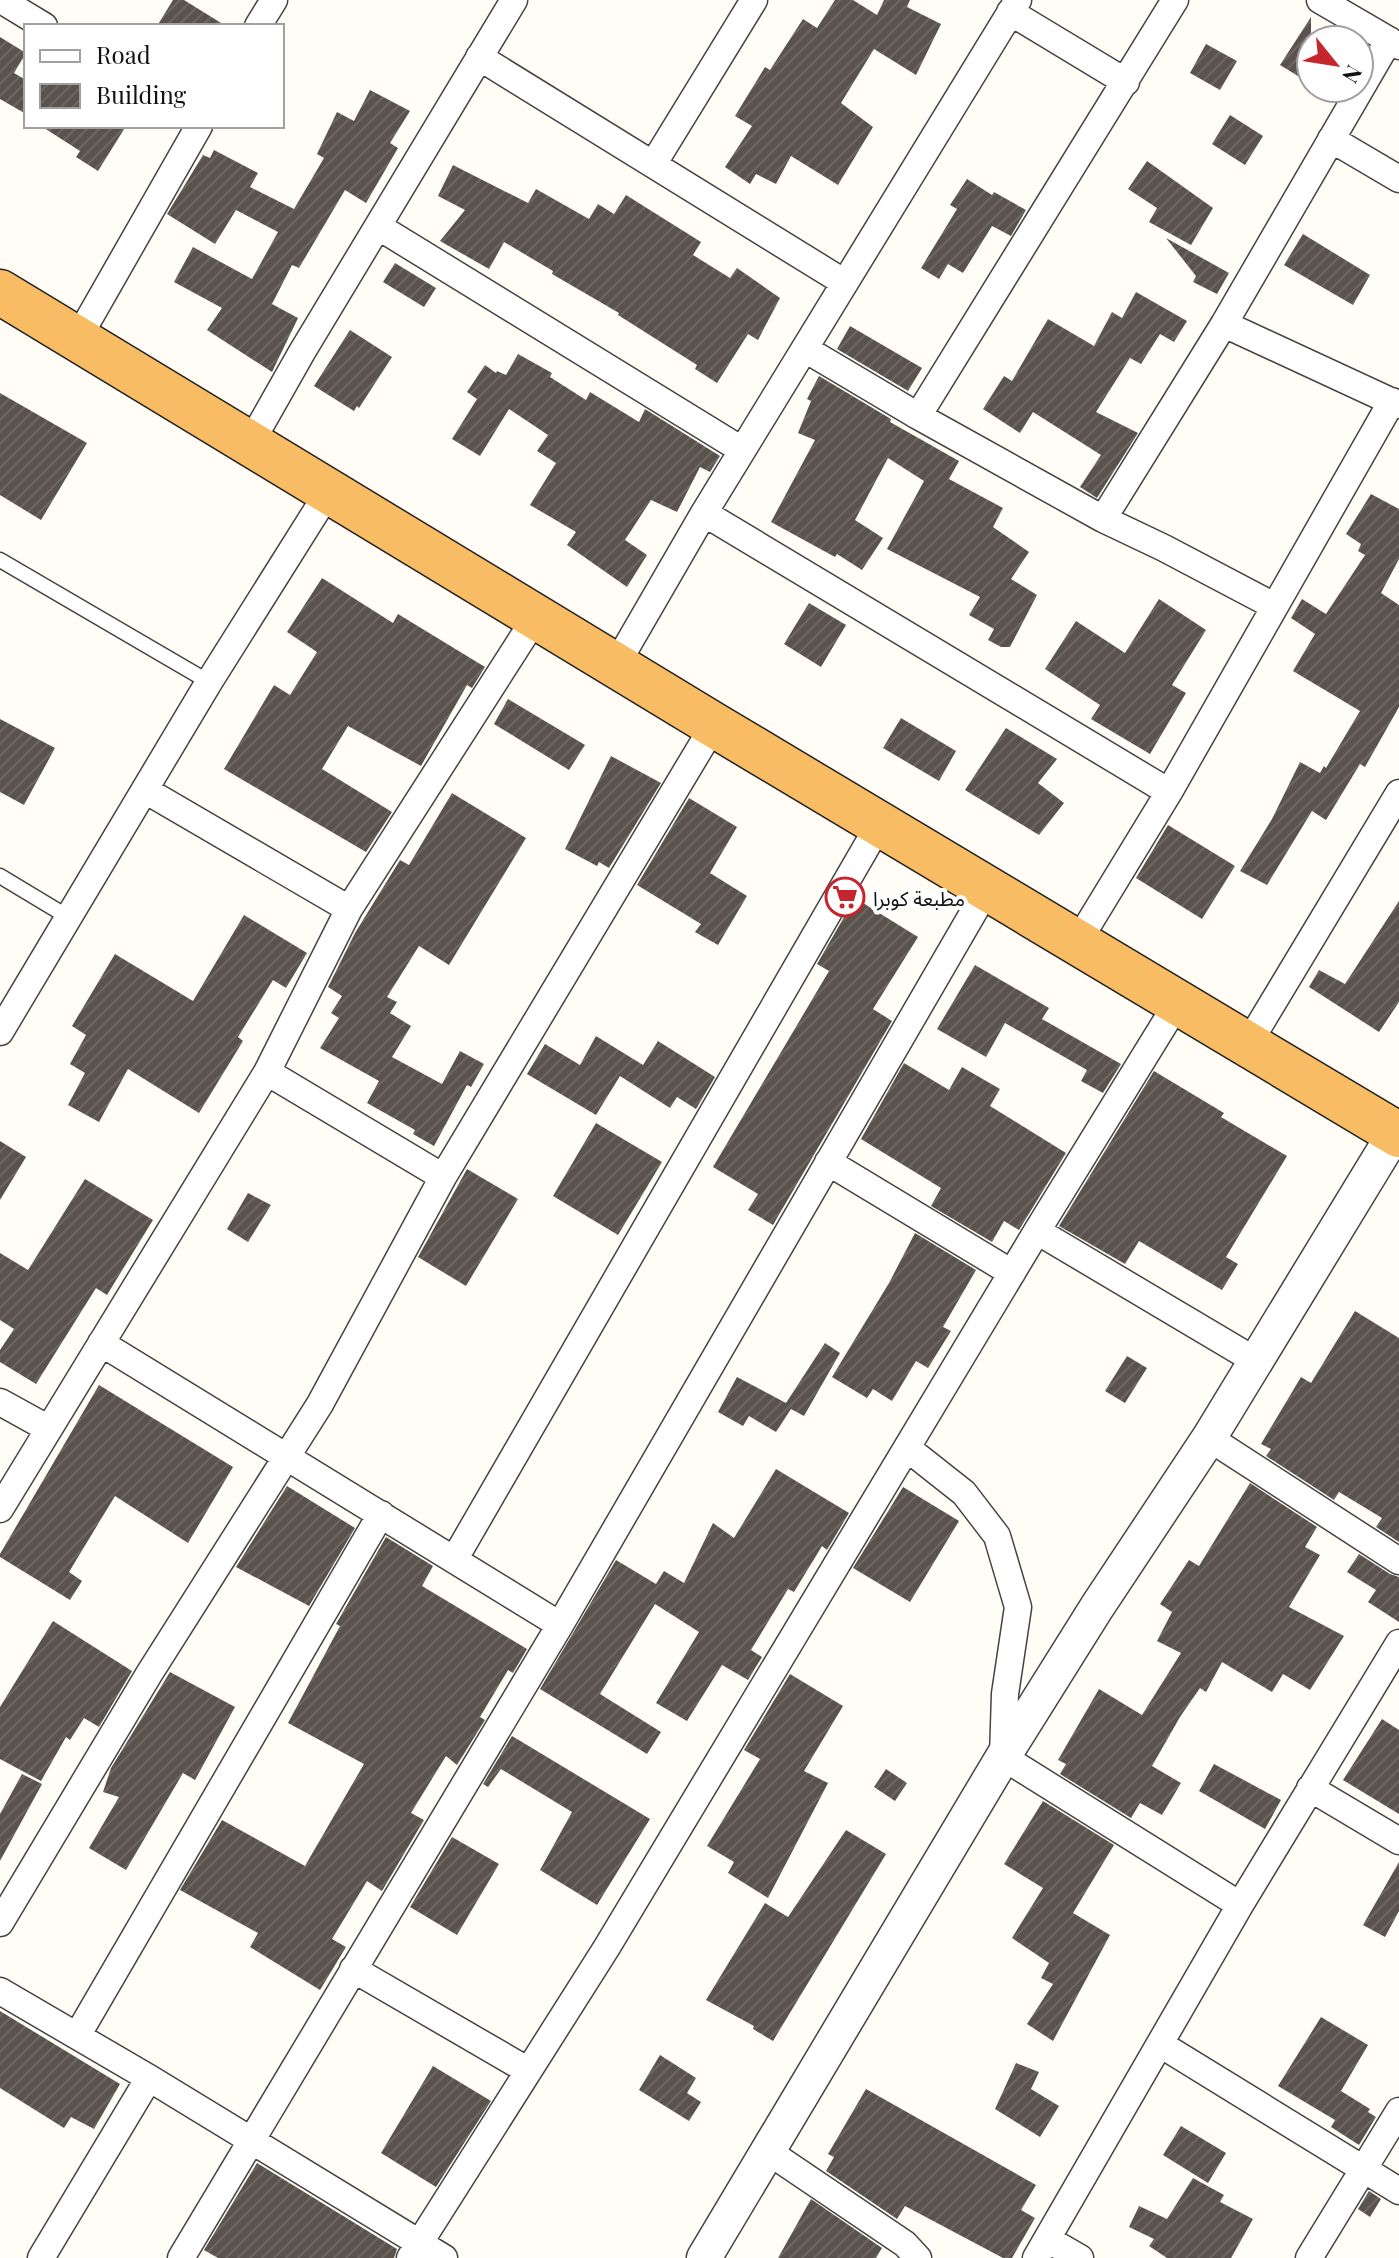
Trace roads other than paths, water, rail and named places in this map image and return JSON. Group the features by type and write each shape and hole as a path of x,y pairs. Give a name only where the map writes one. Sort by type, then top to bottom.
{"highway":[{"path":"0,292 879,825 1398,1131"}],"street":[{"path":"1,0 41,24"},
{"path":"259,24 274,0"},
{"path":"251,442 514,0"},
{"path":"654,163 754,0"},
{"path":"918,416 1175,0"},
{"path":"1103,519 1224,324 1331,139 1394,43 1320,0"},
{"path":"616,665 742,450 1014,6 1126,82"},
{"path":"479,57 845,283"},
{"path":"78,338 198,128"},
{"path":"1331,139 1399,179"},
{"path":"379,227 742,450"},
{"path":"1077,943 1169,792 1274,606 1395,403 1224,324"},
{"path":"805,349 1103,519 1274,606"},
{"path":"0,1032 209,682 329,491"},
{"path":"704,513 1169,792"},
{"path":"0,1509 267,1072 349,909 536,617"},
{"path":"0,1923 149,1674 320,1404 443,1177 714,725"},
{"path":"145,790 349,909"},
{"path":"1248,1044 1399,793"},
{"path":"454,1560 879,825"},
{"path":"181,2258 560,1625 987,889"},
{"path":"415,2250 615,1934 1178,1002"},
{"path":"267,1072 443,1177"},
{"path":"704,2258 1003,1757 1097,1607 1209,1438 1398,1131"},
{"path":"828,1162 1012,1273"},
{"path":"1037,1231 1256,1361"},
{"path":"101,1343 560,1625"},
{"path":"0,1402 49,1429"},
{"path":"1209,1438 1399,1561"},
{"path":"907,1448 964,1493 997,1536 1018,1607 1005,1694 1003,1757"},
{"path":"77,2036 381,1514"},
{"path":"1080,2258 1042,2249 1240,1905 1399,1643"},
{"path":"1003,1757 1240,1905"},
{"path":"1310,1788 1399,1841"},
{"path":"353,1969 527,2070"},
{"path":"0,1991 149,2078 415,2250 444,2258"},
{"path":"1160,2044 1399,2191"},
{"path":"41,2258 149,2078"},
{"path":"1309,2258 1399,2111"},
{"path":"766,2150 905,2244 918,2258"}],"lane":[{"path":"0,560 209,682"},
{"path":"0,876 68,917"}],"place":[{"name":"مطبعة كوبرا","path":"845,897"}]}
